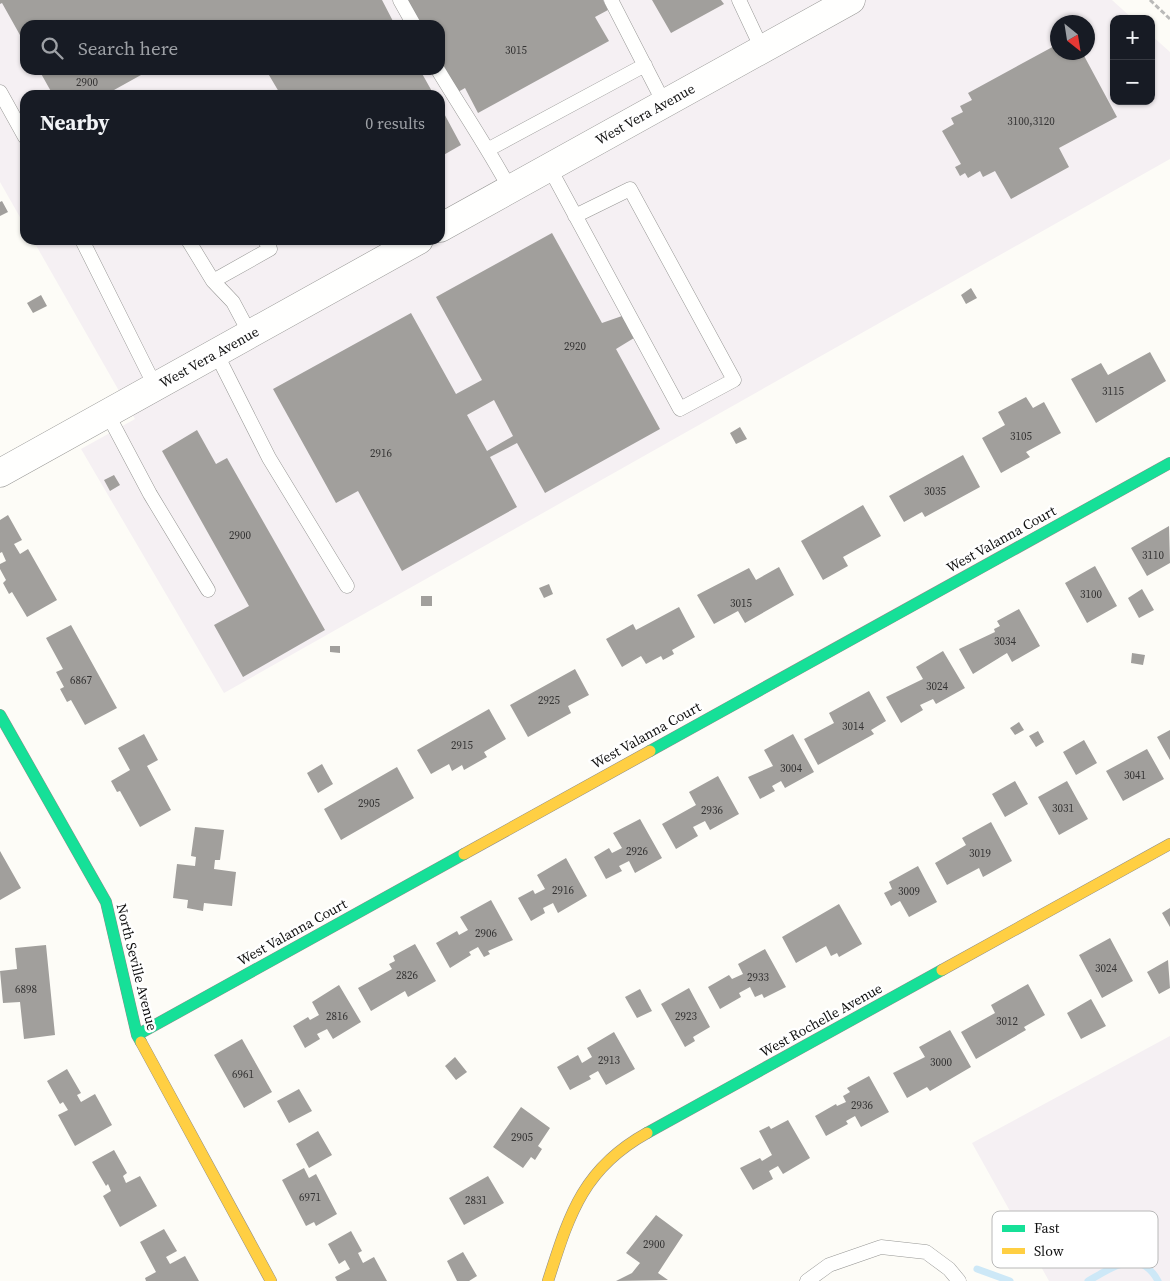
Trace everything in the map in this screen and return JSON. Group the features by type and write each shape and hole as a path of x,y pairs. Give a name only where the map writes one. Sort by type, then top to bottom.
{"street":[{"name":"West Vera Avenue","path":"445,225 851,0"},
{"name":"West Vera Avenue","path":"0,473 410,245"},
{"name":"West Valanna Court","path":"137,1035 1170,462"},
{"name":"North Seville Avenue","path":"0,715 106,902 137,1035 271,1281"},
{"name":"West Rochelle Avenue","path":"548,1281 570,1219 583,1191 594,1175 636,1139 1170,844"}],"lane":[{"path":"400,0 411,20"},
{"path":"611,0 664,103"},
{"path":"739,0 762,48"},
{"path":"489,149 645,65"},
{"path":"441,75 473,128 489,149 510,189"},
{"path":"0,92 20,128"},
{"path":"549,167 575,216 680,409 734,380 630,188 575,216"},
{"path":"84,245 155,386"},
{"path":"191,245 213,281 233,302 250,334"},
{"path":"213,281 270,249 268,245"},
{"path":"216,353 269,458 347,586"},
{"path":"107,412 150,494 208,590"},
{"path":"807,1281 829,1265 881,1247 926,1252 950,1268 959,1281"}],"path":[{"path":"1150,0 1170,19"}],"shaded area":[{"path":"0,0 1112,0 1129,15 1110,15 1110,105 1155,105 1155,39 1170,52 1170,159 224,693 81,449 135,419 36,245 445,245 445,90 20,90 20,217 0,182"},
{"path":"1170,1036 1170,1281 1049,1281 1042,1268 1158,1268 1158,1211 1010,1211 972,1143"}],"building":[{"path":"0,0 382,0 392,20 20,20 20,35 2,3 0,4"},
{"path":"407,0 603,0 608,10 595,17 609,41 478,113 465,88 458,92 445,68 445,20 418,20"},
{"path":"652,0 721,0 724,4 671,33"},
{"path":"1050,48 1050,60 1086,60 1117,117 1059,148 1069,167 1011,199 995,171 983,177 980,171 968,178 965,173 960,176 955,167 961,164 942,131 954,124 951,118 963,112 960,106 972,100 968,93"},
{"path":"42,75 141,75 114,90 50,90"},
{"path":"269,75 423,75 431,90 278,90"},
{"path":"445,115 461,145 445,154"},
{"path":"2,201 8,212 0,216 0,202"},
{"path":"552,233 602,323 622,316 634,338 616,349 660,429 545,493 517,443 490,457 517,507 402,571 358,491 336,503 273,389 411,313 456,394 482,380 436,297","holes":["494,400 513,436 487,451 467,415"]},
{"path":"971,288 977,298 966,304 961,295"},
{"path":"41,295 47,306 33,313 27,303"},
{"path":"1150,352 1166,381 1096,423 1071,379 1101,363 1108,375"},
{"path":"1026,397 1033,408 1044,402 1061,433 1026,452 1030,457 1001,473 982,438 1005,425 998,412"},
{"path":"740,427 747,439 736,444 730,433"},
{"path":"197,430 216,464 227,458 325,630 243,677 214,625 249,606 162,451"},
{"path":"963,455 980,487 925,517 922,512 904,522 889,496"},
{"path":"114,475 120,485 110,491 104,480"},
{"path":"863,505 881,536 843,557 848,566 823,580 801,541"},
{"path":"8,515 22,540 14,544 20,554 28,549 57,600 27,617 12,592 9,594 3,583 6,580 0,569 0,564 6,561 2,552 0,553 0,520"},
{"path":"1169,526 1170,563 1147,576 1131,548"},
{"path":"1095,566 1117,606 1087,623 1065,583"},
{"path":"779,567 794,595 745,623 738,611 714,624 697,595 749,568 756,580"},
{"path":"549,584 553,594 544,598 539,588"},
{"path":"1142,589 1154,610 1139,618 1128,598"},
{"path":"421,596 432,596 432,606 421,606"},
{"path":"679,607 695,637 672,650 674,654 663,660 661,656 646,664 641,656 622,667 606,639 633,624 636,630"},
{"path":"1019,609 1040,646 1012,662 1007,653 973,674 959,649 995,632 994,629 1000,626 997,621"},
{"path":"71,625 117,708 85,725 71,700 67,702 60,689 64,687 56,672 63,669 46,638"},
{"path":"330,646 340,646 340,653 330,652"},
{"path":"943,651 965,688 936,704 933,699 920,705 923,710 901,723 886,697 923,679 916,667"},
{"path":"1132,653 1145,655 1143,665 1131,663"},
{"path":"575,669 589,695 568,706 571,713 528,737 510,705"},
{"path":"869,691 886,721 871,730 874,734 818,765 804,739 834,723 829,713"},
{"path":"489,709 506,739 484,752 487,757 464,770 462,765 452,771 449,764 431,774 417,750"},
{"path":"1019,722 1024,730 1015,735 1010,728"},
{"path":"1170,730 1170,760 1157,737"},
{"path":"1038,731 1044,742 1036,747 1029,736"},
{"path":"144,734 158,760 147,766 171,810 140,827 120,791 117,792 111,781 130,770 118,748"},
{"path":"793,734 814,772 785,788 781,781 772,786 775,791 760,799 748,777 773,766 764,750"},
{"path":"1084,740 1097,763 1076,775 1063,752"},
{"path":"1147,749 1164,779 1123,801 1106,771"},
{"path":"322,764 333,784 318,793 307,773"},
{"path":"397,767 414,798 341,840 324,809"},
{"path":"718,776 739,814 710,830 705,821 693,827 698,836 676,849 662,824 696,805 689,792"},
{"path":"1015,781 1028,804 1005,817 992,794"},
{"path":"1067,781 1088,819 1059,835 1038,797"},
{"path":"640,819 662,858 635,873 629,861 619,866 622,871 606,879 594,857 609,848 612,853 622,848 613,833"},
{"path":"991,822 1012,861 983,877 979,868 947,885 935,863 966,845 962,838"},
{"path":"195,827 224,830 220,860 215,860 214,869 236,872 232,906 204,903 203,911 187,908 188,900 173,898 177,864 195,866 196,857 191,856"},
{"path":"0,851 21,888 0,900"},
{"path":"566,858 587,896 558,913 553,903 543,908 545,913 531,921 518,898 533,890 535,894 545,889 537,875"},
{"path":"918,866 937,902 909,917 900,901 891,906 884,893 892,889 889,882"},
{"path":"491,900 513,940 488,951 490,954 484,957 478,947 469,952 471,955 450,968 436,943 457,931 459,935 468,930 460,917"},
{"path":"839,904 862,944 839,957 837,953 831,956 826,946 796,963 782,937"},
{"path":"1170,908 1170,927 1162,913"},
{"path":"1110,938 1133,981 1102,998 1079,955"},
{"path":"415,944 436,981 408,997 405,991 371,1011 358,988 392,969 389,964 395,961 393,956"},
{"path":"46,945 55,1035 24,1039 20,1002 3,1003 0,971 17,969 15,948"},
{"path":"765,949 786,987 764,998 762,994 755,997 750,987 739,993 741,997 720,1009 708,987 729,975 732,979 743,974 738,964"},
{"path":"1168,960 1170,988 1159,994 1147,972"},
{"path":"1028,984 1045,1015 1024,1027 1026,1030 976,1059 961,1032 995,1013 991,1005"},
{"path":"339,985 361,1022 333,1039 327,1029 317,1034 320,1039 305,1048 293,1026 308,1017 310,1020 319,1015 312,1002"},
{"path":"689,988 710,1027 693,1037 695,1041 685,1047 661,1004"},
{"path":"640,989 652,1011 637,1018 625,997"},
{"path":"1091,999 1106,1026 1081,1039 1067,1013"},
{"path":"950,1030 971,1067 930,1091 927,1087 907,1098 893,1073 925,1057 919,1047"},
{"path":"614,1032 635,1069 606,1085 598,1071 589,1076 591,1079 570,1090 557,1067 578,1055 582,1063 592,1057 587,1048"},
{"path":"242,1039 272,1092 244,1108 214,1055"},
{"path":"455,1057 467,1072 456,1080 445,1066"},
{"path":"67,1069 81,1093 77,1095 81,1102 95,1094 112,1125 75,1146 58,1115 68,1110 63,1102 60,1104 47,1081"},
{"path":"869,1076 889,1112 861,1127 855,1116 846,1121 848,1124 826,1136 815,1116 836,1104 837,1106 846,1102 843,1096 850,1092 847,1088"},
{"path":"299,1089 312,1111 289,1123 277,1101"},
{"path":"521,1107 550,1128 538,1146 542,1149 535,1160 531,1157 523,1168 493,1147"},
{"path":"788,1120 810,1158 783,1174 778,1166 769,1171 773,1179 753,1190 740,1168 760,1158 762,1161 772,1155 759,1131 769,1126 771,1129"},
{"path":"318,1131 332,1155 309,1168 296,1144"},
{"path":"114,1150 127,1173 123,1176 126,1183 140,1176 157,1206 120,1227 103,1196 111,1191 108,1184 106,1186 92,1162"},
{"path":"304,1168 309,1178 316,1174 337,1214 316,1226 314,1222 306,1226 282,1180"},
{"path":"488,1176 504,1203 464,1225 449,1198"},
{"path":"656,1215 683,1235 658,1273 668,1280 616,1281 632,1273 640,1263 626,1253"},
{"path":"164,1229 177,1251 166,1257 170,1264 185,1256 199,1281 146,1281 145,1278 156,1272 140,1242"},
{"path":"351,1231 362,1251 358,1253 363,1263 374,1257 387,1281 337,1281 335,1277 350,1269 345,1260 339,1264 328,1244"},
{"path":"463,1252 477,1276 469,1281 457,1281 447,1261"}],"waterway":[{"path":"1088,1281 1112,1268"},
{"path":"1147,1268 1158,1281"},
{"path":"977,1269 1010,1281"}],"traffic: fast":[{"path":"650,751 1170,463"},
{"path":"0,715 106,902 137,1035 141,1042"},
{"path":"137,1035 464,854"},
{"path":"647,1133 942,970"}],"traffic: slow":[{"path":"464,854 650,751"},
{"path":"942,970 1170,844"},
{"path":"141,1042 271,1281"},
{"path":"548,1281 571,1215 581,1196 607,1162 625,1147 647,1133"}]}
